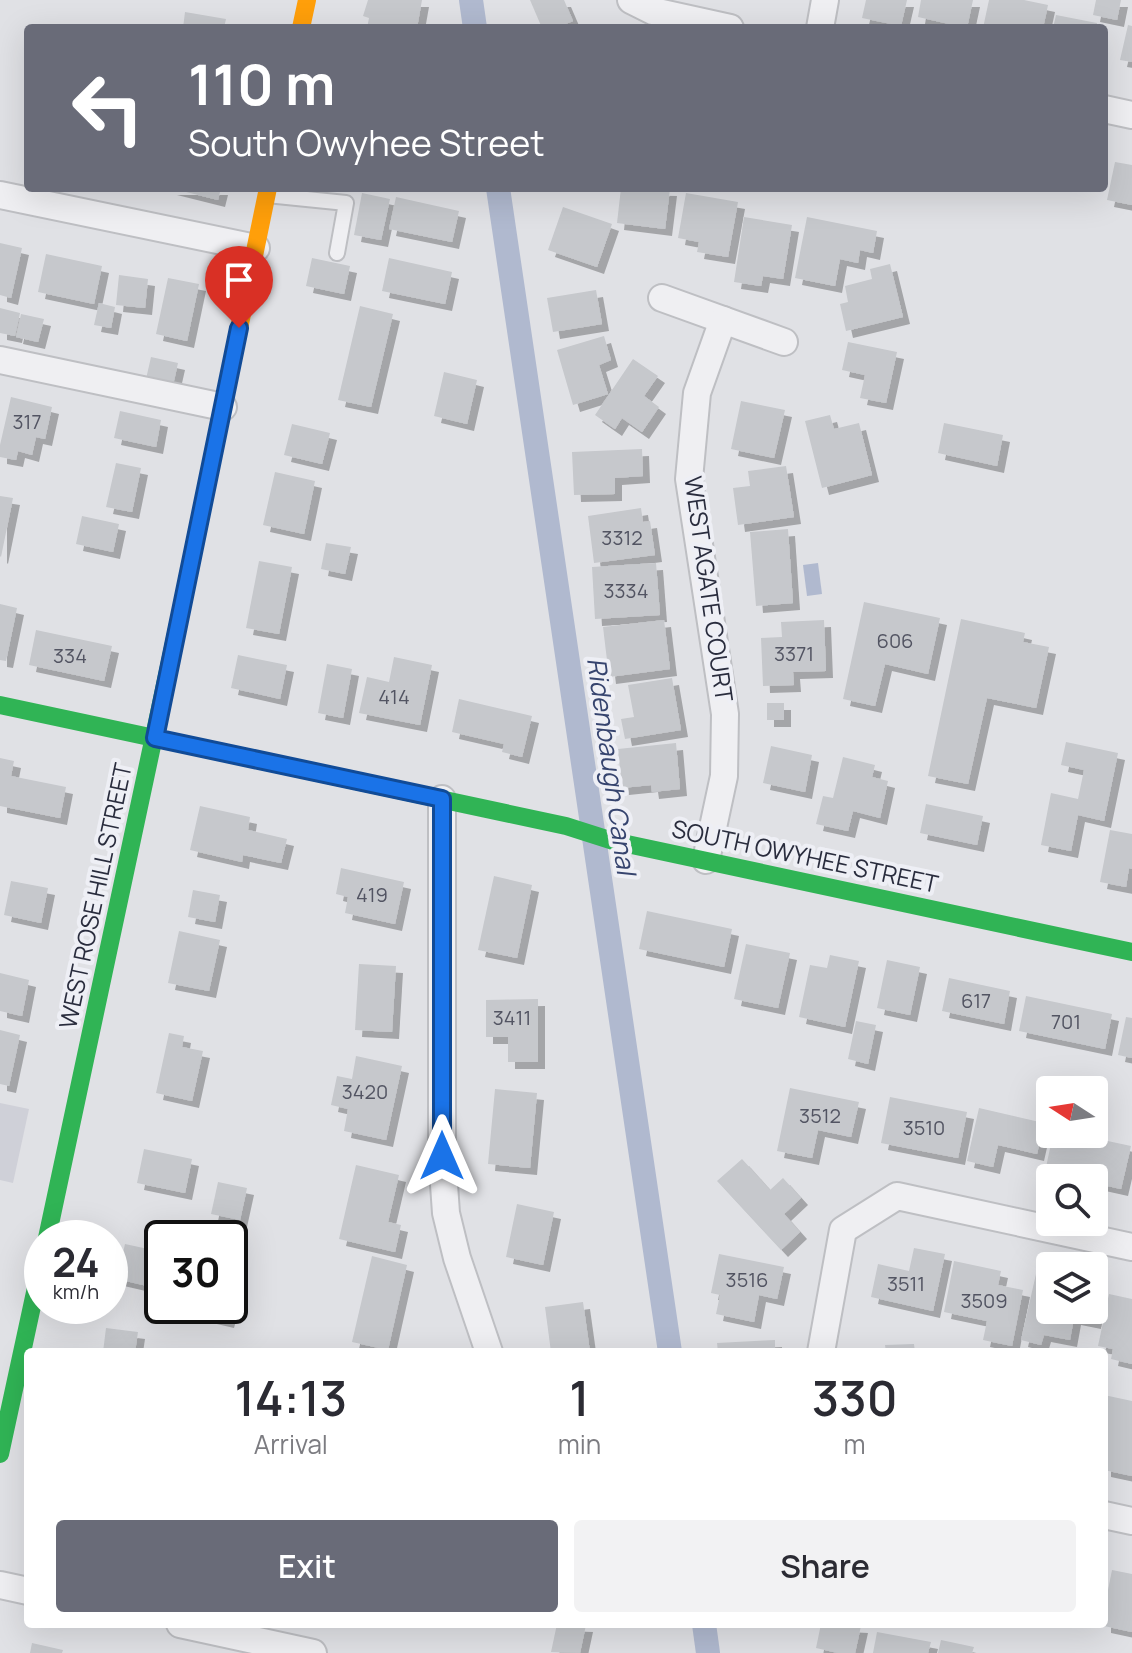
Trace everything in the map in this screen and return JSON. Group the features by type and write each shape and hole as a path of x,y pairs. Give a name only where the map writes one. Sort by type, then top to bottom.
{"street":[{"path":"302,24 307,0"},
{"path":"631,0 653,11 712,24"},
{"path":"821,24 825,0"},
{"path":"1108,110 1132,115"},
{"name":"WEST ROSE HILL STREET","path":"51,1220 268,192"},
{"path":"0,195 256,248"},
{"path":"662,298 784,342"},
{"name":"WEST AGATE COURT","path":"706,860 724,776 725,714 689,479 697,393 723,320"},
{"path":"0,360 223,407"},
{"name":"SOUTH OWYHEE STREET","path":"0,705 566,826 613,841 1132,952"},
{"path":"442,799 442,1156 446,1213 457,1258 488,1348"},
{"path":"822,1348 843,1230 897,1196 1132,1247"},
{"path":"32,1348 35,1324"},
{"path":"0,1454 24,1375"},
{"path":"1108,1516 1132,1521"},
{"path":"0,1585 24,1590"},
{"path":"198,1628 313,1653"}],"lane":[{"path":"288,192 348,195 337,253"}],"shaded area":[{"path":"0,1103 29,1109 13,1183 0,1180"}],"water":[{"path":"818,563 822,594 807,596 803,565"}],"building":[{"path":"368,0 422,0 418,24 368,24 369,18 363,16"},
{"path":"530,0 564,0 573,21 540,24"},
{"path":"866,0 907,0 901,24 862,18"},
{"path":"921,0 973,0 968,24 949,24 918,17"},
{"path":"989,0 1024,0 1048,5 1044,24 984,24"},
{"path":"1096,0 1121,0 1117,20 1093,15"},
{"path":"185,12 226,19 225,24 184,24"},
{"path":"1056,15 1097,23 1097,24 1054,24"},
{"path":"1128,25 1132,26 1132,62 1120,60"},
{"path":"1115,162 1132,165 1132,205 1107,200"},
{"path":"186,192 220,192 218,200"},
{"path":"621,192 670,192 665,229 617,223"},
{"path":"362,193 390,199 381,240 354,235"},
{"path":"686,193 738,202 728,257 697,252 699,242 678,238"},
{"path":"396,197 459,211 452,242 389,229"},
{"path":"563,207 612,224 597,267 548,250"},
{"path":"744,217 792,225 783,279 763,276 761,286 734,282"},
{"path":"807,217 877,231 873,253 860,250 858,263 840,259 835,286 795,278"},
{"path":"0,243 22,248 11,298 0,295"},
{"path":"46,254 102,266 94,304 38,292"},
{"path":"312,258 350,266 344,294 306,286"},
{"path":"389,258 452,272 445,304 382,291"},
{"path":"890,264 903,317 846,331 840,304 848,302 845,286 872,279 870,269"},
{"path":"119,275 148,279 145,308 116,305"},
{"path":"168,278 199,284 187,341 156,334"},
{"path":"596,290 602,324 553,332 547,298"},
{"path":"99,303 115,307 111,328 94,325"},
{"path":"360,306 393,314 371,407 338,400"},
{"path":"0,308 20,313 15,336 0,333"},
{"path":"21,314 44,319 38,342 16,337"},
{"path":"604,336 611,360 599,365 608,394 573,405 557,350"},
{"path":"848,342 897,352 886,403 860,398 865,375 842,370"},
{"path":"151,357 178,363 173,385 146,379"},
{"path":"633,359 658,376 644,396 659,407 642,432 622,418 615,429 595,415"},
{"path":"444,372 477,380 467,424 434,416"},
{"path":"11,397 52,407 45,439 36,437 32,455 18,451 16,460 0,457"},
{"path":"741,401 785,410 774,458 731,449"},
{"path":"120,411 161,420 156,447 114,438"},
{"path":"830,415 834,429 859,423 872,475 822,488 805,421"},
{"path":"944,423 1003,435 997,466 938,453"},
{"path":"292,424 330,433 322,464 284,455"},
{"path":"642,449 643,476 615,478 615,494 574,495 572,452"},
{"path":"116,463 141,468 132,512 106,507"},
{"path":"786,466 794,517 738,525 733,488 750,486 748,471"},
{"path":"275,472 315,481 304,534 263,525"},
{"path":"0,496 13,498 1,557 0,556"},
{"path":"641,508 643,522 650,521 655,555 594,563 588,516"},
{"path":"82,516 119,524 113,552 76,544"},
{"path":"788,529 793,603 756,606 750,532"},
{"path":"326,543 351,547 345,574 321,569"},
{"path":"259,561 292,567 279,634 246,628"},
{"path":"656,563 660,615 595,619 592,567"},
{"path":"864,602 940,618 928,674 885,664 875,706 843,699"},
{"path":"0,604 17,608 6,661 0,660"},
{"path":"961,619 1025,633 1023,642 1049,647 1036,708 987,698 968,784 928,776"},
{"path":"664,620 670,669 609,677 603,627"},
{"path":"824,620 826,671 793,672 794,685 763,686 761,638 782,637 781,622"},
{"path":"36,630 112,646 104,681 29,665"},
{"path":"238,655 287,665 280,699 231,688"},
{"path":"394,657 432,665 420,725 359,713 367,677 389,682"},
{"path":"327,664 352,669 343,718 318,713"},
{"path":"672,678 681,730 625,739 621,719 634,717 628,685"},
{"path":"459,699 532,716 522,757 502,752 504,744 452,732"},
{"path":"767,703 784,703 784,720 767,720"},
{"path":"1066,742 1118,753 1104,821 1078,815 1071,851 1041,845 1051,793 1078,799 1084,770 1061,765"},
{"path":"676,743 680,789 652,792 651,785 622,788 618,749"},
{"path":"771,746 812,755 805,792 763,783"},
{"path":"843,757 875,765 872,777 888,781 880,818 853,811 848,831 816,824 823,796 833,798"},
{"path":"0,758 14,761 11,776 66,787 60,818 0,806"},
{"path":"926,804 983,816 977,845 920,833"},
{"path":"200,806 250,817 248,830 287,839 281,863 243,855 242,862 190,850"},
{"path":"1110,830 1132,834 1132,869 1129,868 1126,887 1100,882"},
{"path":"341,868 404,882 395,924 345,913 348,897 336,894"},
{"path":"494,876 532,885 517,958 478,950"},
{"path":"11,881 48,888 41,923 4,915"},
{"path":"193,890 220,895 215,922 188,917"},
{"path":"647,911 732,929 724,967 639,949"},
{"path":"179,931 220,940 209,991 168,983"},
{"path":"746,944 790,953 778,1008 734,999"},
{"path":"830,955 859,961 845,1027 799,1017 810,965 827,968"},
{"path":"887,960 920,967 910,1015 877,1008"},
{"path":"359,964 396,966 392,1032 355,1030"},
{"path":"0,973 29,980 22,1016 0,1011"},
{"path":"949,978 1010,991 1004,1024 942,1011"},
{"path":"1026,996 1112,1014 1105,1049 1019,1031"},
{"path":"538,999 538,1062 508,1062 508,1037 486,1037 486,1000"},
{"path":"1126,1017 1132,1018 1132,1058 1118,1055"},
{"path":"856,1021 876,1025 868,1064 848,1059"},
{"path":"0,1030 20,1035 9,1086 0,1084"},
{"path":"169,1033 184,1036 182,1047 203,1051 192,1101 156,1093"},
{"path":"356,1056 402,1066 386,1140 344,1131 348,1109 331,1105 337,1076 352,1079"},
{"path":"790,1088 859,1102 851,1137 818,1130 812,1158 777,1151"},
{"path":"495,1089 537,1093 530,1168 488,1164"},
{"path":"890,1097 967,1112 958,1158 881,1143"},
{"path":"979,1108 1036,1121 1037,1154 998,1145 993,1167 967,1161"},
{"path":"1108,1141 1131,1146 1121,1189 1108,1186 1108,1164 1047,1164 1050,1148 1108,1148"},
{"path":"144,1149 192,1159 185,1193 137,1183"},
{"path":"742,1159 770,1190 783,1178 801,1198 784,1214 800,1232 781,1250 717,1181"},
{"path":"356,1165 399,1175 388,1222 401,1225 395,1252 339,1239"},
{"path":"218,1182 247,1188 240,1220 211,1214"},
{"path":"517,1204 554,1212 543,1265 506,1257"},
{"path":"128,1245 144,1248 144,1285 128,1282"},
{"path":"914,1248 945,1254 933,1311 871,1297 878,1264 909,1271"},
{"path":"719,1254 784,1267 777,1299 759,1295 754,1322 716,1314 720,1295 711,1293"},
{"path":"372,1256 407,1265 388,1348 352,1342"},
{"path":"954,1261 1001,1271 998,1285 1023,1290 1012,1346 983,1340 987,1321 944,1312"},
{"path":"1036,1274 1036,1324 1073,1324 1070,1340 1044,1335 1041,1345 1021,1340"},
{"path":"1109,1294 1132,1299 1132,1364 1111,1359 1113,1349 1098,1346 1103,1324 1108,1324"},
{"path":"583,1302 589,1348 550,1348 545,1307"},
{"path":"106,1328 138,1332 136,1348 104,1348"},
{"path":"775,1340 775,1348 718,1348 717,1343"},
{"path":"914,1344 914,1348 885,1348 885,1345"},
{"path":"1108,1396 1132,1401 1132,1476 1108,1471"},
{"path":"1112,1570 1132,1574 1132,1632 1108,1627 1108,1590"},
{"path":"556,1628 585,1628 580,1653 551,1652"},
{"path":"820,1628 861,1628 855,1653 816,1648"},
{"path":"877,1632 931,1642 928,1653 873,1653"},
{"path":"941,1640 974,1647 972,1653 938,1653"},
{"path":"32,1643 63,1650 62,1653 30,1653"}],"waterway":[{"name":"Ridenbaugh Canal","path":"471,0 474,24"},
{"name":"Ridenbaugh Canal","path":"499,192 669,1348"},
{"name":"Ridenbaugh Canal","path":"705,1628 708,1653"}],"traffic: fast":[{"path":"51,1220 178,624"},
{"path":"0,705 566,826 613,841 1132,952"},
{"path":"0,1454 28,1324"}],"traffic: slow":[{"path":"302,24 307,0"},
{"path":"178,624 267,192"}],"route":[{"path":"239,328 155,738 442,799 442,1156"}]}
